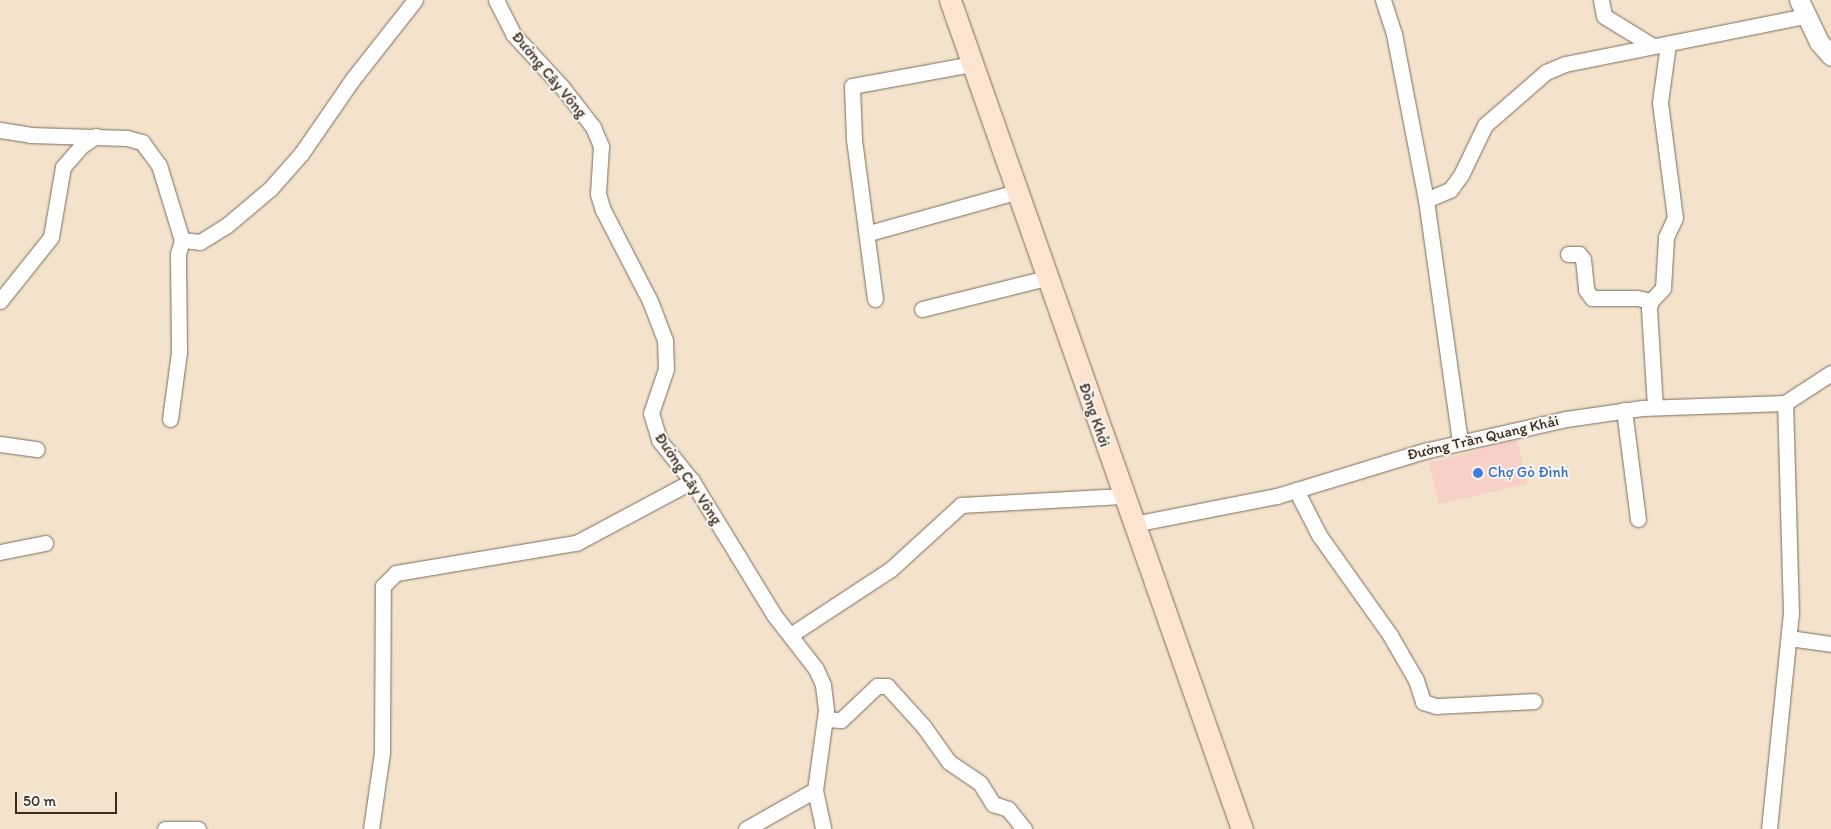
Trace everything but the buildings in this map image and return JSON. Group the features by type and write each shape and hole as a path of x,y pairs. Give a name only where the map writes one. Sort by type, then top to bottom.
{"main road":[{"name":"Đồng Khởi","path":"950,0 1122,496 1134,524 1242,829"}],"street":[{"path":"182,240 192,243 207,240 270,189 301,154 352,80 416,0"},
{"name":"Đường Cây Vông","path":"496,0 513,34 562,87 598,137 601,146 598,194 603,210 650,301 665,340 666,369 651,413 659,440 692,481 774,615 792,634 816,669 823,685 824,719 815,790 823,829"},
{"path":"1383,0 1394,34 1426,200 1460,443"},
{"path":"1601,0 1604,16 1653,46"},
{"path":"1426,200 1450,190 1461,175 1485,125 1546,72 1565,64 1668,44 1802,8 1831,56"},
{"path":"1655,407 1651,301 1663,288 1666,237 1675,218 1660,102 1668,44"},
{"path":"875,299 869,233 854,139 852,86 972,64"},
{"path":"0,130 30,135 127,138 146,145 159,164 182,240 178,254 179,352 170,419"},
{"path":"0,301 51,237 63,168 81,146 96,136"},
{"path":"869,233 1016,192"},
{"path":"1568,254 1579,254 1582,259 1586,290 1592,298 1637,298 1651,301"},
{"path":"922,309 1046,278"},
{"path":"1769,829 1789,638 1791,576 1785,403 1831,374"},
{"name":"Đường Trần Quang Khải","path":"1134,524 1296,490 1344,473 1460,443 1566,419 1655,407 1785,403"},
{"path":"1624,410 1638,519"},
{"path":"0,444 37,449"},
{"path":"371,829 382,753 384,586 396,573 576,543 692,481"},
{"path":"1296,490 1319,535 1390,635 1416,680 1423,702 1436,706 1534,701"},
{"path":"792,634 891,569 961,505 1122,496"},
{"path":"0,552 45,542"},
{"path":"1789,638 1831,644"},
{"path":"824,719 841,720 877,686 887,686 918,720 949,762 980,783 993,804 1008,809 1024,829"},
{"path":"746,829 815,790"},
{"path":"165,829 198,829"}],"shaded area":[{"name":"Chợ Gò Đình","path":"1517,440 1527,484 1439,504 1429,463"}],"place":[{"name":"Chợ Gò Đình","path":"1478,473"}]}
